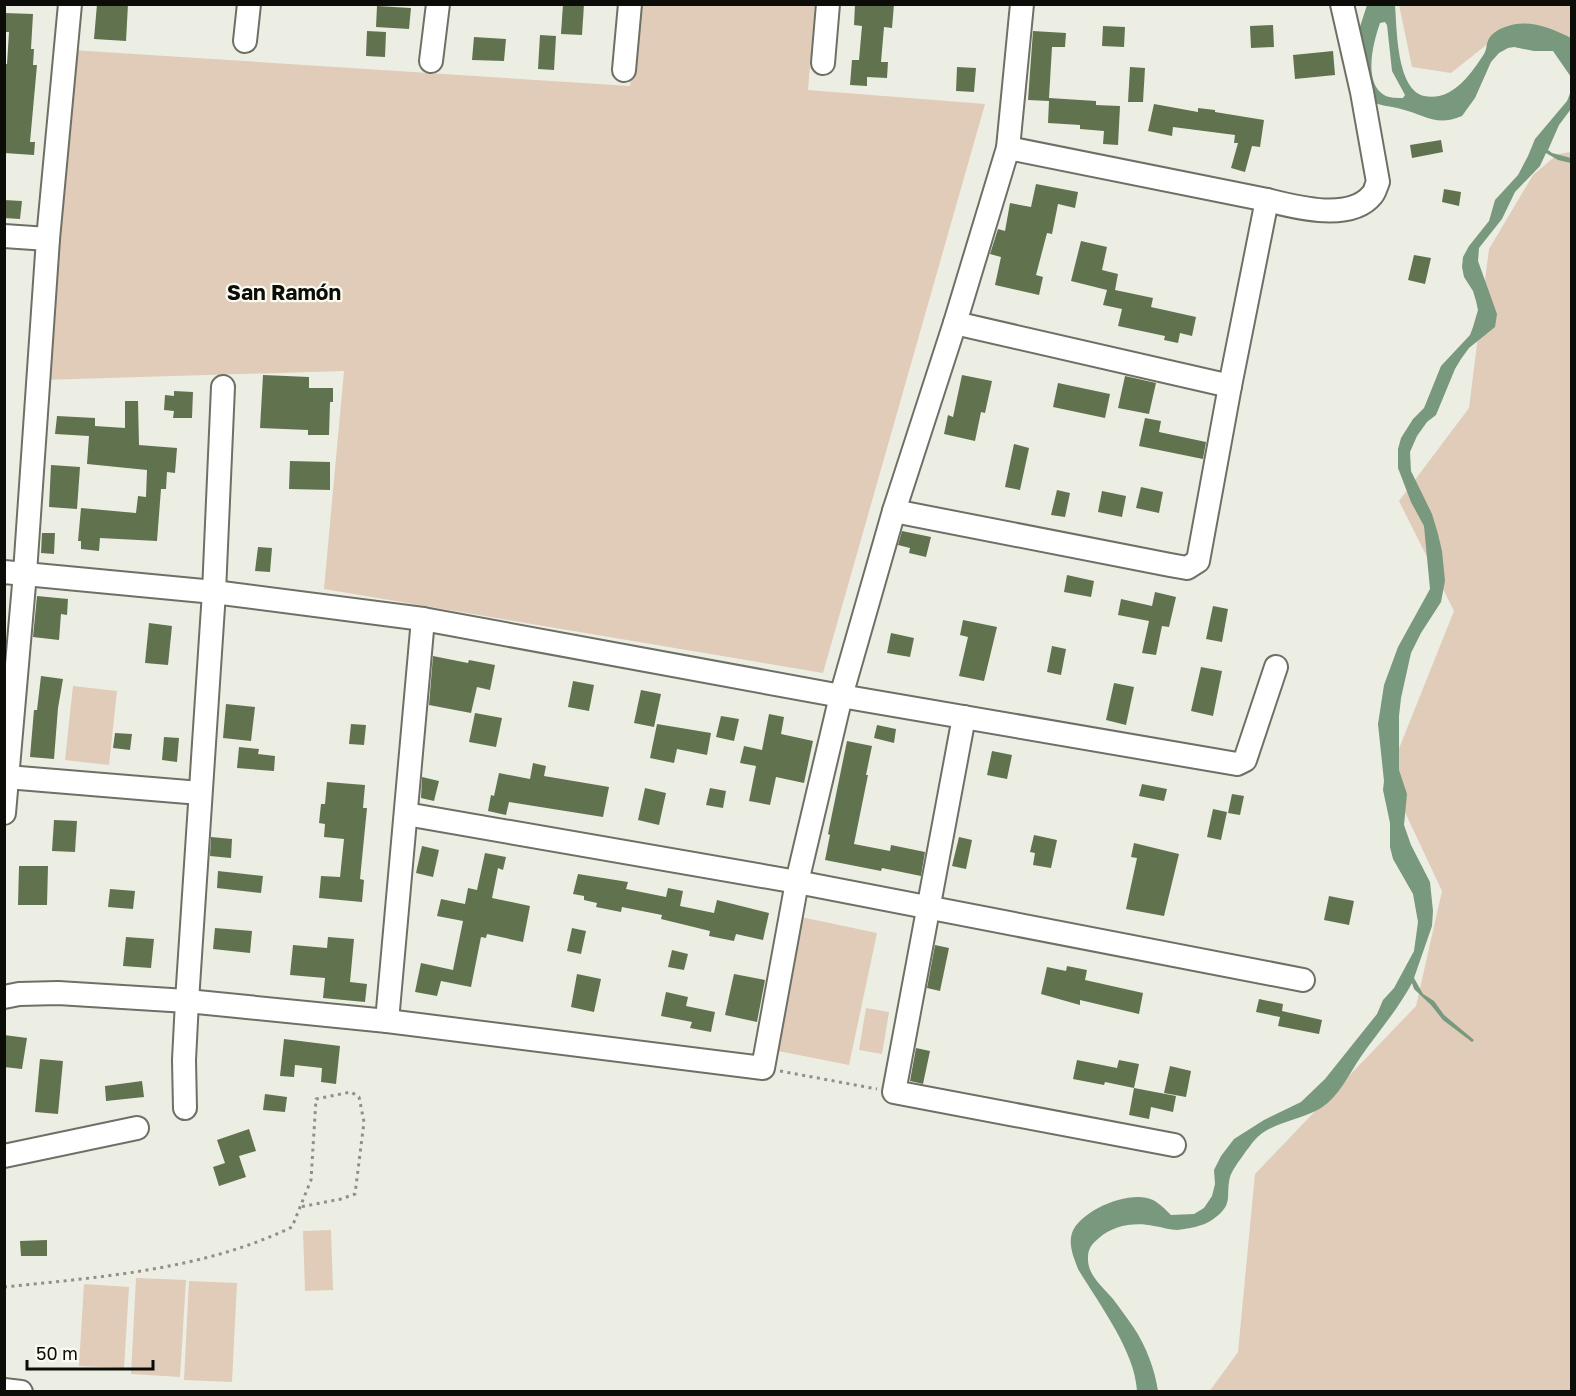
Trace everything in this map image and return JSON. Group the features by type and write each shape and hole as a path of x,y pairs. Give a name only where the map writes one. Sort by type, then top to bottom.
{"street":[{"path":"4,813 15,573 70,4"},
{"path":"245,41 249,4"},
{"path":"431,61 438,4"},
{"path":"624,70 630,4"},
{"path":"823,63 828,4"},
{"path":"4,997 19,994 58,993 187,1001 387,1021 763,1068 797,882 841,696 894,511 955,323 1008,148 1022,4"},
{"path":"1008,148 1305,209 1329,211 1357,206 1372,195 1378,182 1362,92 1342,4"},
{"path":"894,511 1186,568 1198,561 1267,200"},
{"path":"4,236 48,238"},
{"path":"955,323 1230,386"},
{"path":"185,1108 184,1060 187,1001 214,592 223,387"},
{"path":"15,573 214,592 423,619 841,696 1237,764 1245,760 1276,667"},
{"path":"387,1021 423,619"},
{"path":"964,717 894,1092 1174,1145"},
{"path":"7,777 200,793"},
{"path":"406,814 797,882 1303,980"},
{"path":"4,1156 137,1128"},
{"path":"4,1390 21,1392"}],"path":[{"path":"763,1068 894,1092"},
{"path":"4,1287 115,1275 189,1262 260,1243 292,1227 300,1207 311,1180 316,1100 351,1092 359,1097 364,1122 355,1194 300,1207"}],"shaded area":[{"path":"638,5 815,5 808,90 985,104 823,673 324,589 344,371 41,380 72,50 630,86"},
{"path":"1367,5 1395,5 1403,70 1415,91 1424,96 1443,95 1460,85 1484,54 1491,36 1500,29 1514,24 1539,25 1571,38 1571,77 1553,51 1508,48 1499,53 1491,62 1475,98 1462,116 1445,120 1431,119 1372,102 1357,36","holes":["1385,22 1392,71 1405,95 1403,98 1384,95 1378,89 1372,72 1373,51 1380,23"]},
{"path":"1399,5 1571,5 1571,46 1490,42 1451,73 1412,67"},
{"path":"1571,91 1571,109 1559,125 1548,150 1571,158 1571,163 1558,160 1546,153 1540,166 1515,192 1502,219 1479,248 1478,261 1497,314 1495,327 1469,348 1461,359 1436,415 1427,422 1417,436 1410,452 1411,471 1432,514 1438,534 1445,581 1441,602 1411,653 1399,716 1399,770 1407,794 1404,825 1411,845 1430,882 1433,911 1432,926 1414,978 1423,994 1434,1001 1444,1015 1474,1040 1472,1042 1443,1020 1414,989 1412,983 1333,1098 1321,1108 1267,1130 1253,1142 1230,1177 1228,1200 1224,1209 1212,1220 1181,1230 1147,1225 1125,1226 1111,1230 1095,1242 1088,1254 1090,1269 1138,1335 1155,1375 1158,1391 1137,1391 1135,1376 1123,1344 1078,1269 1071,1247 1072,1233 1077,1225 1095,1210 1132,1197 1153,1200 1171,1215 1194,1214 1204,1208 1212,1196 1215,1184 1214,1170 1234,1139 1264,1120 1301,1102 1325,1079 1377,1014 1383,1000 1394,988 1414,951 1418,922 1413,894 1393,859 1390,847 1390,823 1383,790 1378,724 1384,685 1398,647 1430,589 1424,526 1411,502 1398,468 1398,449 1401,438 1413,419 1424,408 1441,366 1470,335 1473,327 1478,310 1473,291 1464,277 1463,257 1489,221 1495,200 1518,175 1535,139 1567,101"},
{"path":"1571,152 1571,1391 1209,1392 1238,1352 1255,1174 1416,1006 1442,891 1388,776 1454,611 1399,501 1469,408 1489,249 1533,175 1558,154"},
{"path":"73,686 117,691 109,765 65,760"},
{"path":"801,917 877,933 849,1065 773,1050"},
{"path":"866,1008 889,1012 882,1054 859,1050"},
{"path":"331,1230 333,1290 305,1291 303,1231"},
{"path":"136,1278 186,1280 180,1377 131,1374"},
{"path":"189,1281 237,1283 232,1382 184,1380"},
{"path":"84,1284 129,1287 124,1368 79,1366"}],"building":[{"path":"97,4 128,4 126,41 94,39"},
{"path":"563,4 584,4 582,35 561,34"},
{"path":"855,4 894,4 892,28 884,27 881,62 888,62 887,78 867,77 867,86 850,85 852,60 859,60 862,26 854,25"},
{"path":"377,6 411,8 409,29 376,27"},
{"path":"4,13 33,14 31,49 34,49 33,65 37,65 30,142 35,142 34,155 4,153 4,64 7,64 9,32 4,32"},
{"path":"1273,25 1274,47 1251,48 1250,26"},
{"path":"1103,26 1125,27 1124,47 1102,46"},
{"path":"367,31 386,32 385,57 366,56"},
{"path":"1033,31 1066,33 1065,47 1052,47 1049,98 1096,101 1096,105 1120,106 1118,145 1103,144 1104,131 1080,129 1080,125 1048,123 1049,101 1028,100"},
{"path":"540,35 556,36 554,70 538,69"},
{"path":"474,37 506,39 504,61 472,60"},
{"path":"1333,51 1335,75 1295,79 1293,55"},
{"path":"957,67 976,68 974,92 956,91"},
{"path":"1130,67 1145,68 1143,102 1128,102"},
{"path":"1154,104 1198,112 1198,108 1215,110 1215,112 1264,120 1260,147 1252,146 1245,172 1231,168 1238,143 1234,143 1235,135 1173,127 1172,136 1148,131"},
{"path":"1441,140 1443,152 1412,158 1410,145"},
{"path":"1036,184 1078,192 1075,208 1058,204 1052,234 1047,233 1036,275 1043,277 1039,295 995,285 1001,257 990,254 998,229 1005,231 1010,203 1031,207"},
{"path":"1444,189 1461,192 1459,206 1442,202"},
{"path":"4,200 22,201 20,219 4,218"},
{"path":"1081,241 1107,247 1102,270 1118,274 1115,290 1153,298 1151,307 1196,317 1192,336 1180,333 1178,343 1164,340 1165,336 1118,326 1122,309 1103,305 1107,290 1071,281"},
{"path":"1414,255 1431,258 1425,284 1408,280"},
{"path":"263,375 309,377 309,388 333,388 333,402 330,402 329,435 308,435 308,430 260,428"},
{"path":"962,375 992,381 985,413 981,412 975,441 944,434 948,415 953,417"},
{"path":"1125,376 1156,383 1149,414 1118,408"},
{"path":"1058,383 1110,394 1105,418 1053,407"},
{"path":"174,391 193,392 192,418 173,418 174,411 164,410 165,395 174,396"},
{"path":"125,401 138,401 139,445 177,448 175,473 167,472 166,489 161,489 157,541 100,538 99,551 81,549 81,541 78,541 81,508 136,513 138,496 146,497 147,470 87,464 89,436 55,434 57,416 95,418 95,426 125,428"},
{"path":"1145,418 1161,421 1159,432 1206,442 1203,459 1139,446"},
{"path":"1014,444 1029,448 1020,490 1005,487"},
{"path":"290,461 330,462 330,490 289,489"},
{"path":"51,465 80,467 77,509 49,507"},
{"path":"1141,487 1163,492 1159,513 1136,508"},
{"path":"1057,490 1070,493 1065,517 1051,515"},
{"path":"1102,491 1126,496 1122,517 1098,512"},
{"path":"902,531 931,537 926,557 909,553 910,548 898,545"},
{"path":"42,533 55,533 54,554 41,553"},
{"path":"258,547 272,548 270,572 255,571"},
{"path":"1067,575 1094,581 1091,597 1064,592"},
{"path":"1155,592 1176,597 1169,627 1162,626 1156,655 1142,653 1149,621 1118,615 1121,599 1152,606"},
{"path":"37,596 68,599 67,615 61,614 59,640 33,637"},
{"path":"1213,606 1228,609 1222,642 1206,639"},
{"path":"963,620 997,627 984,681 959,676 968,637 960,635"},
{"path":"149,623 172,626 168,665 145,663"},
{"path":"891,633 914,638 910,657 887,653"},
{"path":"1052,646 1066,649 1061,675 1047,672"},
{"path":"433,656 468,663 469,660 495,665 490,690 477,687 471,713 429,705"},
{"path":"1201,667 1222,671 1213,716 1191,711"},
{"path":"41,676 63,679 54,759 30,757 34,710 37,710"},
{"path":"573,681 594,685 589,711 568,707"},
{"path":"1114,683 1134,687 1126,725 1106,720"},
{"path":"641,690 661,694 654,727 634,723"},
{"path":"226,704 255,707 251,741 223,738"},
{"path":"475,713 502,718 496,747 469,742"},
{"path":"769,714 784,717 781,734 813,741 804,783 776,777 770,805 749,801 756,766 740,763 744,746 762,750"},
{"path":"721,716 739,719 734,741 716,737"},
{"path":"351,724 366,725 364,745 349,744"},
{"path":"657,724 711,733 707,755 677,749 674,763 650,758"},
{"path":"877,725 896,729 894,743 874,738"},
{"path":"115,733 132,734 130,750 113,748"},
{"path":"164,737 179,738 177,762 162,760"},
{"path":"847,741 872,746 854,844 890,851 891,845 925,852 921,876 825,860"},
{"path":"239,747 259,749 258,754 275,756 274,771 237,768"},
{"path":"992,751 1012,755 1007,779 987,775"},
{"path":"533,763 546,766 544,776 609,787 603,817 509,802 506,815 488,811 499,773 530,779"},
{"path":"422,777 439,781 434,801 421,798"},
{"path":"327,782 365,785 363,808 367,808 360,879 364,880 362,902 319,898 321,876 340,877 344,839 324,837 325,824 319,823 321,804 325,804"},
{"path":"1142,784 1167,789 1164,801 1139,796"},
{"path":"645,788 666,793 659,825 638,820"},
{"path":"710,788 726,791 723,808 706,805"},
{"path":"1232,794 1244,796 1240,815 1228,813"},
{"path":"1213,809 1227,812 1221,840 1207,837"},
{"path":"54,820 77,821 75,852 52,851"},
{"path":"1034,835 1057,840 1051,868 1033,865 1035,853 1030,852"},
{"path":"211,837 232,839 231,858 210,856"},
{"path":"959,837 972,840 966,869 952,866"},
{"path":"1134,843 1179,854 1164,916 1126,909 1137,858 1131,857"},
{"path":"422,846 439,850 433,877 416,873"},
{"path":"485,853 506,857 503,870 498,868 492,898 530,906 523,942 487,934 486,938 481,937 471,987 441,981 437,996 415,992 421,963 453,970 463,921 437,916 441,899 465,904 468,888 477,890"},
{"path":"19,866 48,866 47,905 18,905"},
{"path":"218,871 263,876 261,893 217,888"},
{"path":"578,874 628,882 626,889 666,897 668,888 683,891 680,906 714,913 717,900 769,913 763,940 736,934 734,941 709,936 710,931 661,919 662,915 622,907 621,912 596,907 597,903 584,900 584,896 573,894"},
{"path":"110,889 135,891 133,909 108,907"},
{"path":"1329,896 1354,901 1349,925 1324,920"},
{"path":"215,928 252,931 250,953 213,949"},
{"path":"572,928 586,931 581,954 567,951"},
{"path":"126,937 154,939 151,968 123,966"},
{"path":"328,937 354,939 350,982 367,984 365,1002 323,998 325,978 290,975 293,945 327,948"},
{"path":"935,945 949,948 940,991 927,988"},
{"path":"672,950 688,954 684,970 668,967"},
{"path":"1067,966 1087,970 1085,980 1143,993 1139,1014 1080,1000 1080,1005 1041,994 1047,967 1066,971"},
{"path":"577,974 601,979 594,1012 571,1007"},
{"path":"734,974 765,980 757,1022 725,1015"},
{"path":"666,992 688,997 686,1006 715,1012 711,1032 690,1028 692,1022 661,1016"},
{"path":"1259,999 1283,1004 1282,1011 1322,1020 1319,1034 1278,1026 1280,1017 1256,1012"},
{"path":"4,1035 27,1038 22,1069 4,1067"},
{"path":"284,1039 340,1046 336,1084 321,1082 322,1068 295,1065 294,1077 280,1076"},
{"path":"916,1048 930,1051 923,1084 910,1081"},
{"path":"40,1059 63,1061 58,1114 35,1112"},
{"path":"1077,1060 1117,1068 1119,1060 1139,1064 1134,1088 1073,1079"},
{"path":"1170,1066 1191,1071 1186,1097 1164,1093"},
{"path":"142,1081 144,1097 106,1101 105,1086"},
{"path":"1134,1088 1176,1096 1173,1112 1151,1107 1149,1119 1129,1115"},
{"path":"265,1094 287,1097 285,1112 263,1110"},
{"path":"249,1129 256,1151 239,1156 246,1177 219,1186 213,1167 225,1163 217,1140"},
{"path":"47,1240 47,1256 21,1256 20,1241"}],"district":[{"name":"San Ramón","path":"284,293"}]}
